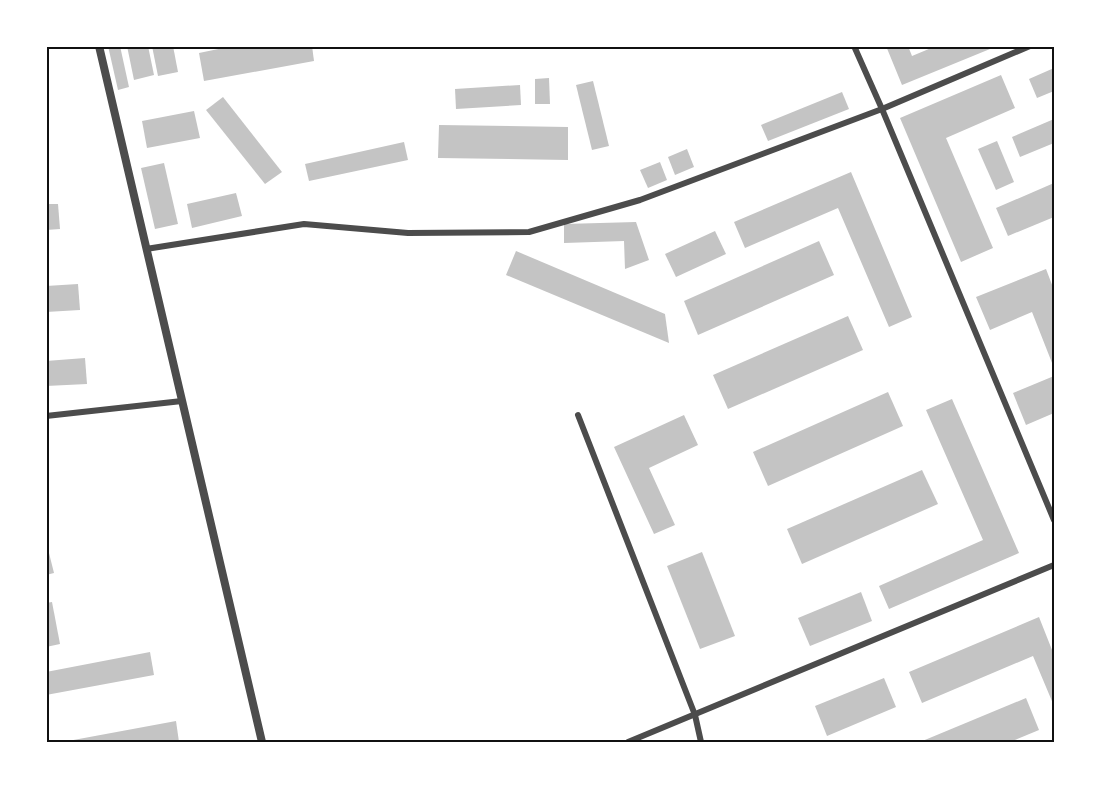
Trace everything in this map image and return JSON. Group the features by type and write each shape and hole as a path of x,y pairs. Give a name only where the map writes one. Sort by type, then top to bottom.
{"street":[{"path":"99,46 262,742"},
{"path":"855,46 1054,520"},
{"path":"146,249 304,224 408,233 529,232 640,200 882,109 1030,46"},
{"path":"46,416 182,401"},
{"path":"578,415 695,715 701,742"},
{"path":"628,742 1054,565"}],"building":[{"path":"108,46 120,46 129,87 118,90"},
{"path":"127,46 148,46 154,75 134,80"},
{"path":"152,46 173,46 178,72 158,76"},
{"path":"233,46 312,46 314,61 204,81 199,53"},
{"path":"886,46 908,46 912,56 936,46 989,46 990,49 902,85"},
{"path":"1054,68 1054,91 1037,98 1029,79"},
{"path":"1001,75 1015,108 946,138 993,248 961,262 900,118"},
{"path":"549,78 550,104 535,104 535,79"},
{"path":"593,81 609,146 592,150 576,85"},
{"path":"520,85 521,105 456,109 455,89"},
{"path":"842,92 849,109 768,141 761,125"},
{"path":"223,97 282,172 265,184 206,110"},
{"path":"194,111 200,138 147,148 142,121"},
{"path":"1054,119 1054,143 1020,157 1012,137"},
{"path":"439,125 568,127 568,160 438,158"},
{"path":"997,141 1014,182 996,190 978,149"},
{"path":"404,142 408,160 309,181 305,164"},
{"path":"687,149 694,167 675,175 668,157"},
{"path":"660,162 667,180 648,188 640,170"},
{"path":"164,163 178,224 155,229 141,168"},
{"path":"851,172 912,317 889,327 838,208 745,248 734,222"},
{"path":"1054,183 1054,217 1008,236 996,208"},
{"path":"236,193 242,216 192,228 187,204"},
{"path":"46,204 58,204 60,229 46,230"},
{"path":"636,222 649,260 625,269 624,241 564,243 564,224"},
{"path":"715,231 726,254 676,277 665,254"},
{"path":"819,241 834,275 698,335 684,301"},
{"path":"516,251 665,314 669,343 506,275"},
{"path":"1046,269 1054,290 1054,368 1032,312 990,330 976,297"},
{"path":"78,284 80,310 46,312 46,286"},
{"path":"848,316 863,350 728,409 713,375"},
{"path":"85,358 87,384 46,386 46,361"},
{"path":"1054,376 1054,413 1026,425 1013,393"},
{"path":"888,392 903,426 768,486 753,452"},
{"path":"952,399 1019,553 889,609 879,586 983,540 926,410"},
{"path":"684,415 698,445 649,468 675,525 654,534 614,447"},
{"path":"922,470 938,504 802,564 787,529"},
{"path":"46,541 54,573 46,575"},
{"path":"702,552 735,636 700,649 667,566"},
{"path":"861,592 872,621 810,646 798,618"},
{"path":"52,602 60,644 46,647 46,603"},
{"path":"1039,617 1054,655 1054,706 1033,656 922,703 909,672"},
{"path":"150,652 154,675 46,695 46,672"},
{"path":"884,678 896,707 827,736 815,706"},
{"path":"1026,698 1039,730 1010,742 920,742"},
{"path":"176,721 179,742 68,742 68,741"}]}
